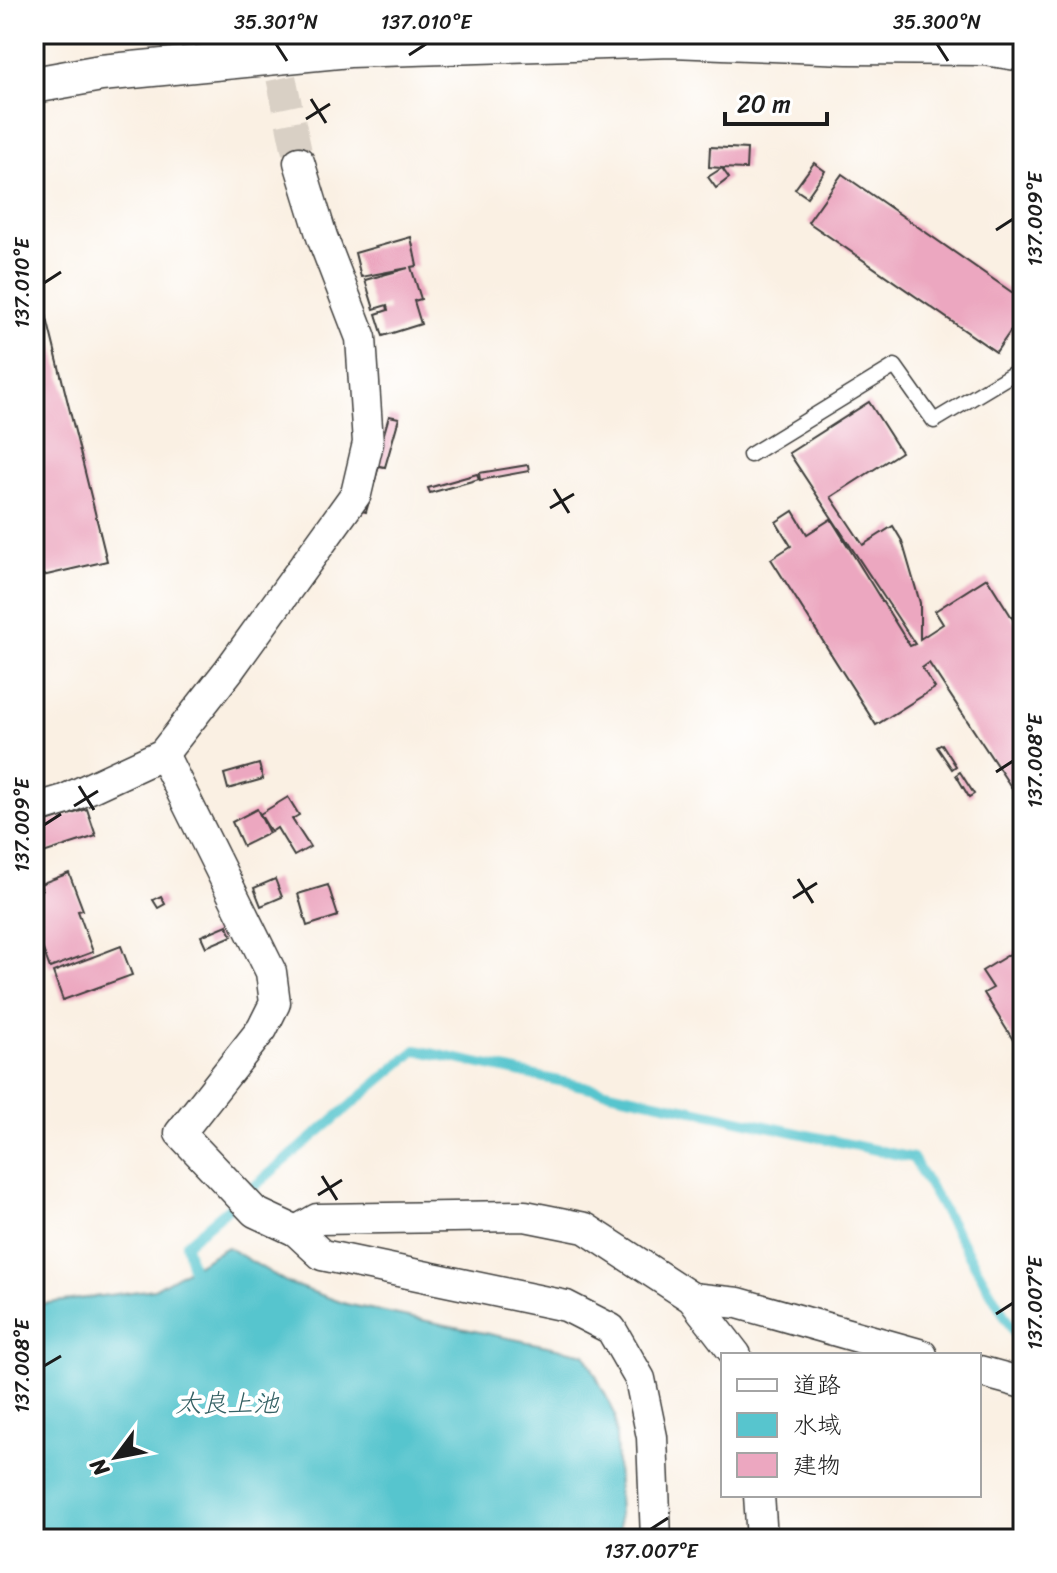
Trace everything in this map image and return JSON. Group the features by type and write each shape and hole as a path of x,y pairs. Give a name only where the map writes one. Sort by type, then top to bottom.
{"street":[{"path":"34,85 101,73 349,49 672,39 847,46 985,47 1023,53"},
{"path":"34,809 64,800 163,754 229,670 356,494 368,443 361,338 322,237 299,162"},
{"path":"163,754 271,972 275,1003 262,1029 180,1133 255,1212 296,1231 322,1255 566,1306 611,1329 640,1379 652,1437 656,1539"},
{"path":"296,1231 317,1219 525,1216 585,1228 692,1298 734,1353"},
{"path":"692,1298 738,1303 915,1353"},
{"path":"981,1372 1023,1383"},
{"path":"759,1497 762,1539"}],"lane":[{"path":"750,455 895,366 934,421 1019,370 1023,373"}],"water":[{"name":"太良上池","path":"227,1247 288,1283 346,1304 585,1354 615,1414 620,1539 34,1539 34,1305 154,1289"}],"building":[{"path":"710,147 747,149 746,169 709,167"},
{"path":"814,163 825,171 807,197 795,189"},
{"path":"722,168 729,178 716,188 708,177"},
{"path":"842,174 1023,300 1023,313 996,352 808,222"},
{"path":"411,237 417,266 411,267 421,299 414,301 421,324 383,336 376,314 388,310 387,305 374,309 365,280 408,268 361,277 355,253"},
{"path":"34,266 107,561 34,578"},
{"path":"869,402 901,452 831,497 863,545 893,526 902,541 920,603 920,639 943,624 935,611 987,578 1023,635 1023,805 929,663 922,668 935,688 876,725 771,559 791,546 776,522 793,511 807,534 831,519 910,646 915,644 789,453"},
{"path":"389,416 399,418 385,467 379,466 366,512 362,511"},
{"path":"528,465 529,471 480,480 479,473"},
{"path":"477,474 479,479 430,493 428,488"},
{"path":"942,744 956,766 952,769 937,747"},
{"path":"259,764 263,779 228,789 224,774"},
{"path":"960,772 974,794 969,797 956,775"},
{"path":"288,797 299,815 292,819 310,847 294,856 277,828 271,832 260,814"},
{"path":"87,809 96,836 34,856 34,826"},
{"path":"257,809 269,833 243,846 232,822"},
{"path":"69,873 83,910 78,911 93,952 50,968 34,926 34,893 42,890 40,884"},
{"path":"275,879 282,897 261,906 254,888"},
{"path":"328,885 338,916 307,926 298,894"},
{"path":"161,896 165,904 158,908 153,900"},
{"path":"227,925 232,936 206,947 201,936"},
{"path":"121,946 132,975 63,1000 53,972"},
{"path":"1023,946 1023,1056 984,993 993,988 982,971"}],"waterway":[{"path":"195,1281 186,1244 416,1050 913,1158 1023,1348"}],"tunnel":[{"path":"272,34 299,162"}]}
